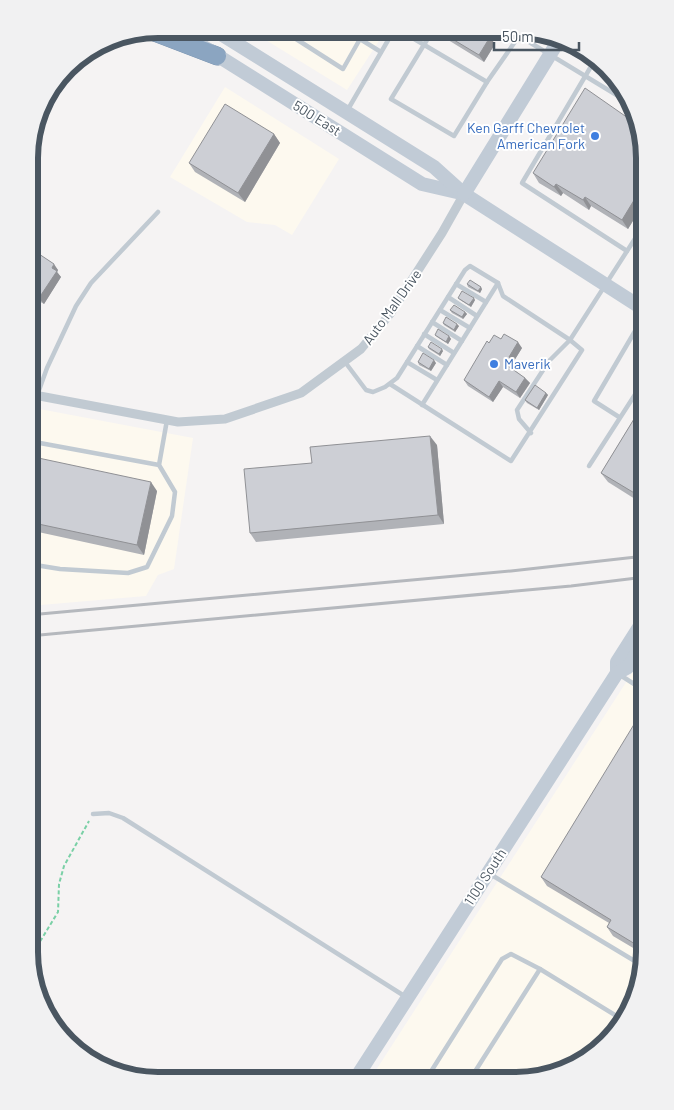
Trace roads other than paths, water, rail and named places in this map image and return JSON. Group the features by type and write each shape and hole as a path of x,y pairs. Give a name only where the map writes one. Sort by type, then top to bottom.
{"highway":[{"path":"171,38 217,56"}],"street":[{"name":"500 East","path":"189,38 422,184 464,194"},
{"name":"500 East","path":"228,38 434,167 464,194 636,306"},
{"name":"Auto Mall Drive","path":"38,395 178,422 225,419 301,392 362,349 390,314 556,45"},
{"name":"1100 South","path":"617,673 616,662 636,632"},
{"name":"1100 South","path":"360,1072 617,673 628,667 636,655"}],"lane":[{"path":"295,38 343,68 360,39 381,52"},
{"path":"347,111 389,38"},
{"path":"412,38 486,82"},
{"path":"429,38 391,99 454,136 486,82 518,38"},
{"path":"523,38 620,98"},
{"path":"592,64 522,183 627,251"},
{"path":"38,386 76,306 91,283 158,212"},
{"path":"531,433 519,419 517,410 550,361 570,340 636,237"},
{"path":"344,362 366,390 373,392 390,384 397,378 456,284 470,266 498,283 503,296 582,350 531,433 511,460 506,460 390,384"},
{"path":"422,405 498,283"},
{"path":"456,284 486,302"},
{"path":"448,297 477,316"},
{"path":"440,310 470,328"},
{"path":"432,322 462,341"},
{"path":"620,417 594,401 636,328"},
{"path":"424,334 454,353"},
{"path":"417,346 447,365"},
{"path":"407,362 437,380"},
{"path":"589,466 636,393"},
{"path":"38,565 60,569 128,573 147,567 172,516 175,492 159,465 168,420"},
{"path":"38,443 159,465"},
{"path":"617,673 636,685"},
{"path":"93,814 109,813 123,818 407,998"},
{"path":"487,873 636,962"},
{"path":"431,1072 502,960 511,954 618,1017"},
{"path":"475,1072 540,970"}],"railway":[{"path":"38,614 511,571 636,557"},
{"path":"38,635 571,586 636,578"}],"place":[{"name":"Ken Garff Chevrolet American Fork","path":"595,136"},
{"name":"Maverik","path":"494,364"}]}
